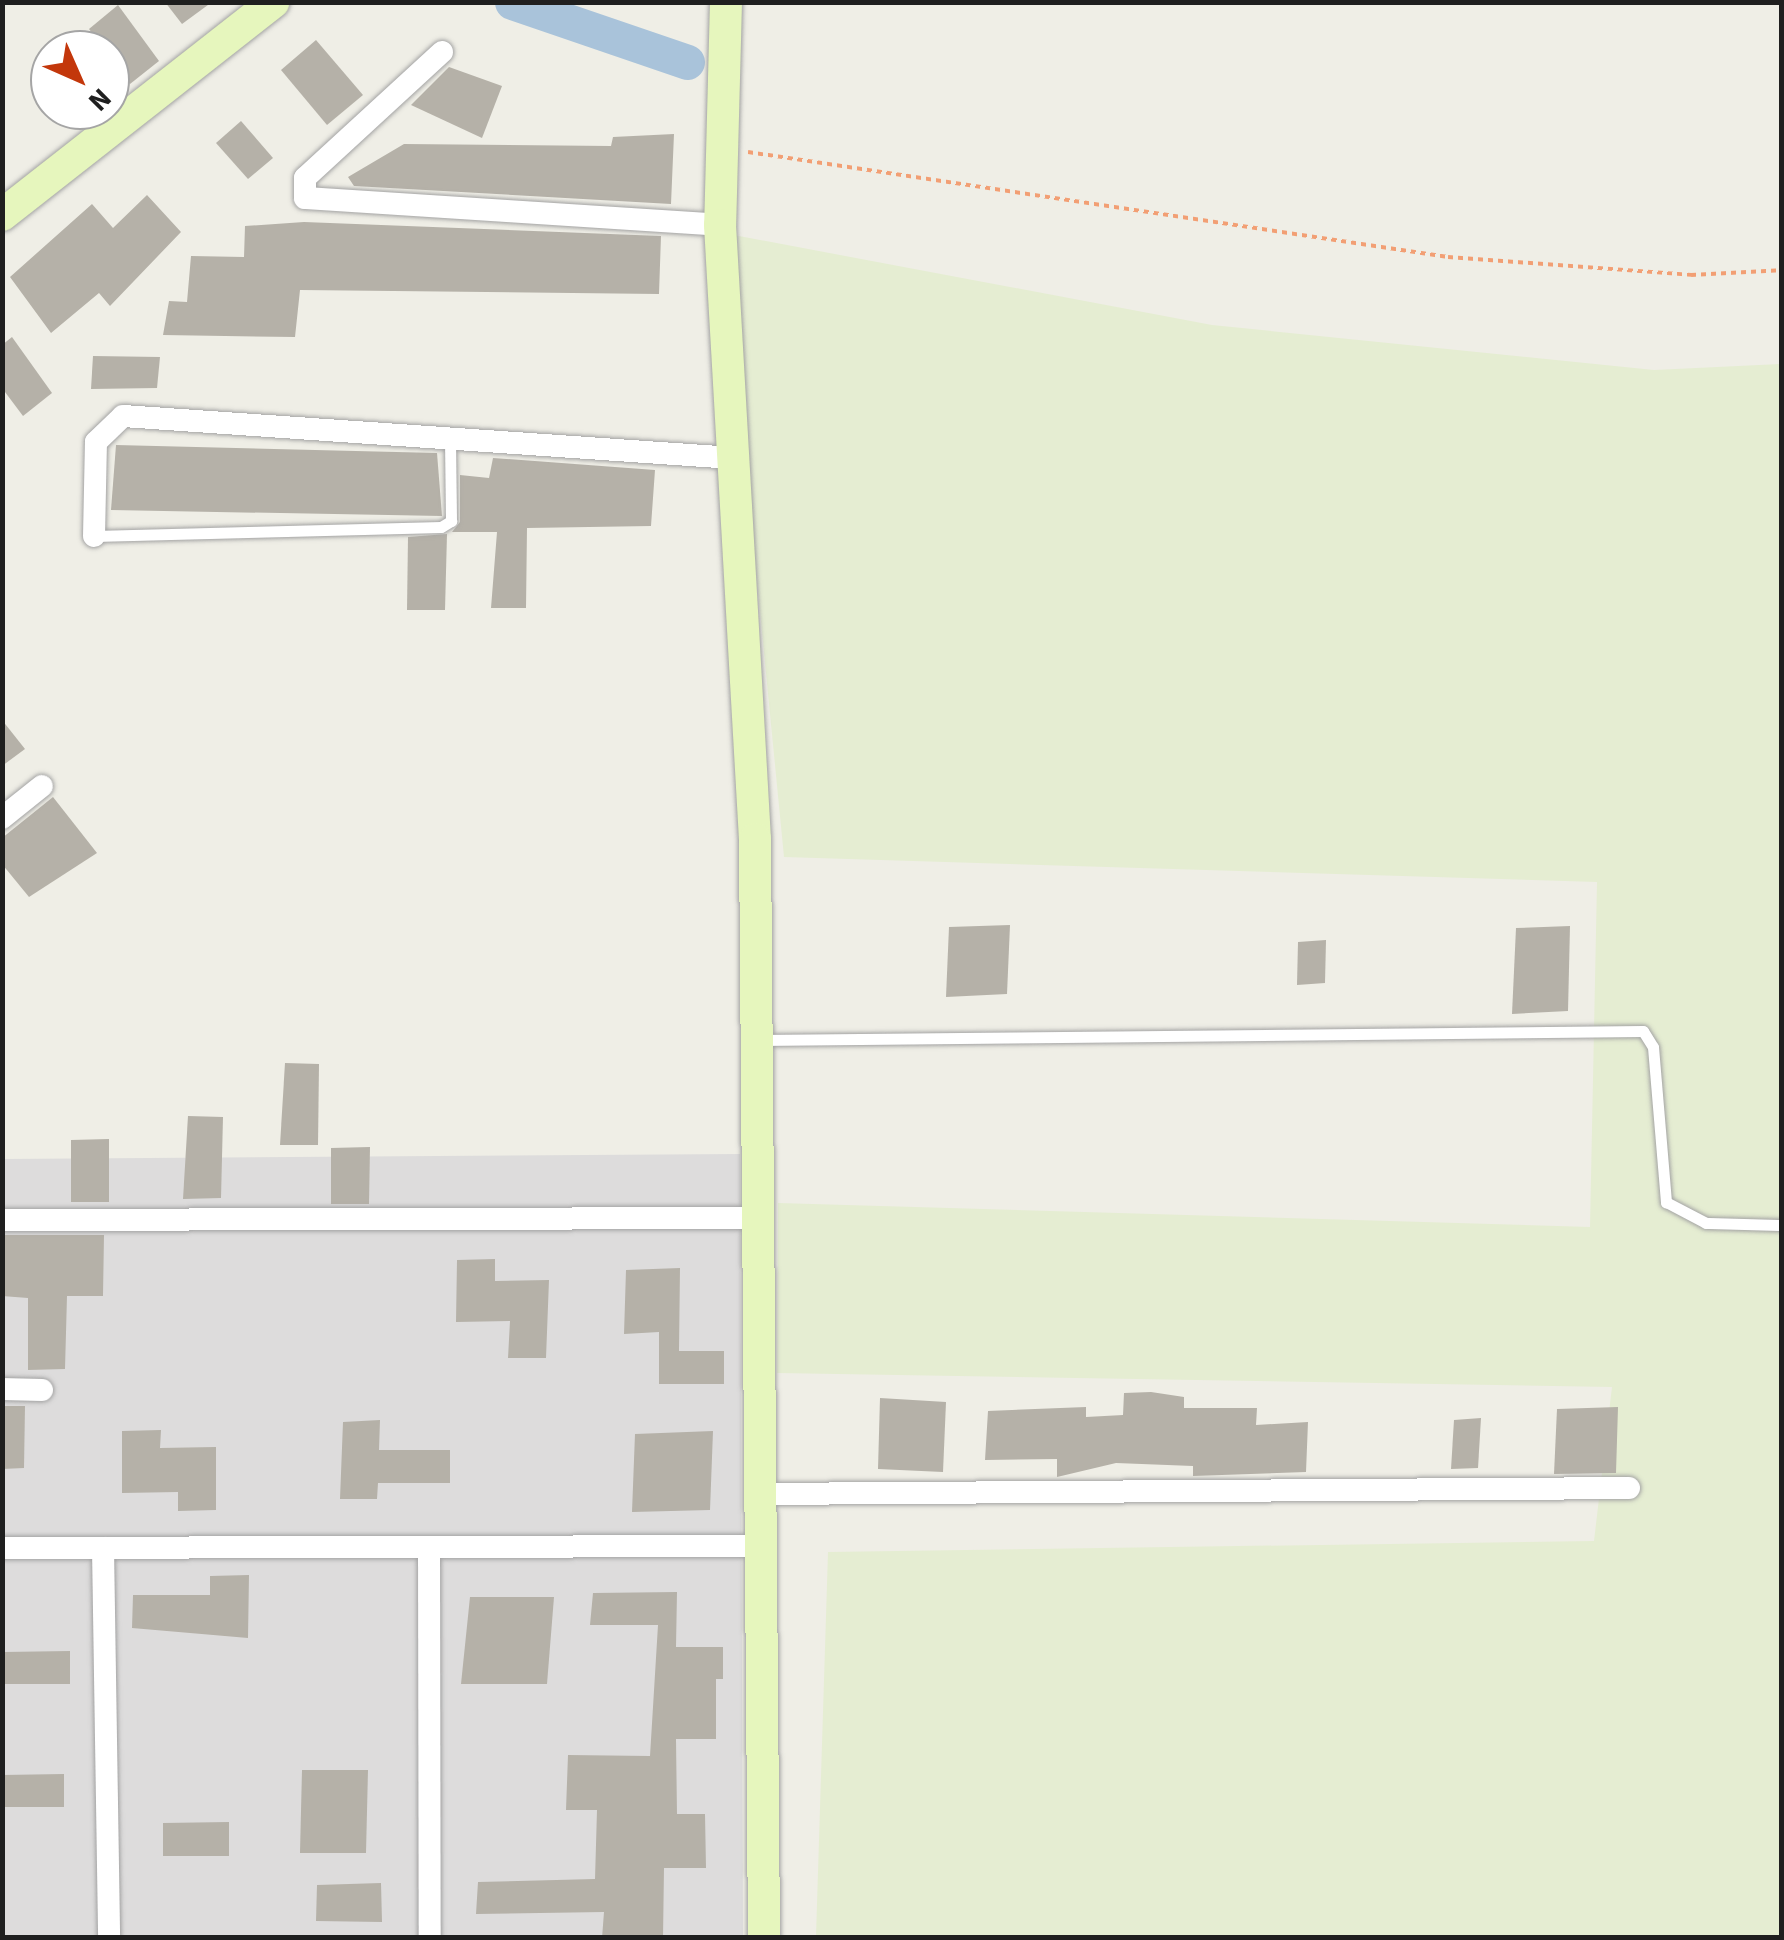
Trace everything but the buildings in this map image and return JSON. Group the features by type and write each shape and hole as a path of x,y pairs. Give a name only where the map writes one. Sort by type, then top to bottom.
{"street":[{"path":"2,215 274,2"},
{"path":"726,2 720,225 755,839 754,1218 764,1938"},
{"path":"442,52 304,178 306,198 720,225"},
{"path":"94,536 96,442 123,416 733,458"},
{"path":"2,818 42,786"},
{"path":"2,1220 754,1218"},
{"path":"2,1389 42,1390"},
{"path":"757,1494 1629,1488"},
{"path":"2,1548 758,1546"},
{"path":"103,1548 109,1938"},
{"path":"428,1548 430,1938"}],"lane":[{"path":"94,536 441,528 451,521 450,440"},
{"path":"755,1040 1642,1031 1653,1048 1666,1202 1706,1224 1782,1224"}],"path":[{"path":"724,148 1448,257 1691,275 1782,270"}],"shaded area":[{"path":"740,1154 743,1937 3,1937 2,1159"}],"green space":[{"path":"723,233 1212,325 1654,370 1781,364 1781,1937 816,1936 828,1552 1594,1541 1612,1387 777,1373 778,1203 1590,1227 1597,882 784,857"}],"waterway":[{"path":"512,2 687,62"}]}
